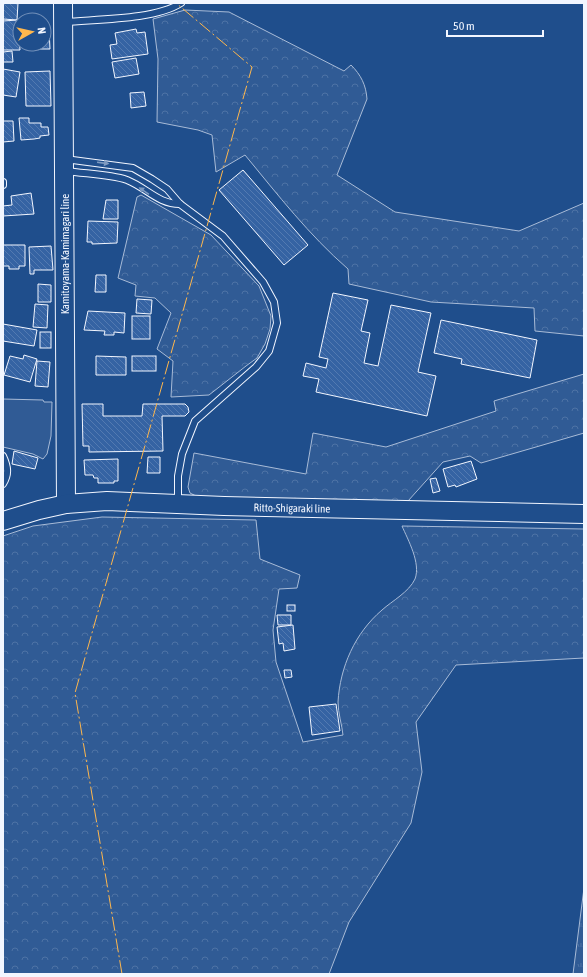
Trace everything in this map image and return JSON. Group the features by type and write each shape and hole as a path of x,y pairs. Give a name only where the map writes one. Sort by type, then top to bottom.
{"main road":[{"name":"Kamitoyama-Kamimagari line","path":"63,3 66,504"},
{"name":"Ritto-Shigaraki line","path":"3,521 39,510 66,504 107,501 232,507 584,514"}],"lane":[{"path":"63,23 153,14 173,9 181,3"},
{"path":"64,164 133,168 166,189 180,204 224,236 263,282 274,302 277,323 269,351 256,367 223,394 195,421 182,454 178,476 178,504"},
{"path":"64,164 124,179 154,198 170,204 180,204"},
{"path":"3,456 8,467 7,476 3,484"}],"green space":[{"path":"185,10 229,12 344,71 351,65 362,80 367,99 337,175 395,212 519,231 584,203 584,336 535,331 534,308 431,302 349,284 348,269 307,229 245,155 216,172 212,135 198,130 157,122 158,59 153,19"},
{"path":"141,195 211,235 259,286 271,316 270,329 265,344 257,358 209,395 171,397 173,361 157,349 171,313 155,298 135,296 136,285 118,278 137,197"},
{"path":"584,374 584,433 481,463 470,456 443,462 408,501 198,497 190,493 188,487 194,453 306,474 313,433 386,447 496,411 494,401"},
{"path":"102,517 256,520 260,559 300,575 297,588 279,589 273,630 276,662 303,742 343,735 338,702 339,689 351,652 364,629 372,619 405,592 415,579 415,559 402,526 584,529 584,658 456,665 416,722 422,772 411,823 349,922 329,974 3,974 3,536 33,526"},
{"path":"584,888 584,974 573,974"}],"shaded area":[{"path":"3,399 43,400 44,402 52,402 51,436 47,454 43,459 33,454 3,447"}],"building":[{"path":"3,3 18,3 17,12 12,12 12,20 3,19"},
{"path":"12,20 12,50 3,50 3,21"},
{"path":"136,29 137,33 145,32 148,54 112,59 110,45 117,44 115,33"},
{"path":"12,51 13,62 3,62 3,52"},
{"path":"136,58 139,74 115,78 112,62"},
{"path":"3,69 20,72 16,97 3,95"},
{"path":"50,71 51,106 26,106 25,72"},
{"path":"144,92 146,106 131,108 130,93"},
{"path":"19,118 29,118 29,123 41,123 41,127 48,127 49,135 40,136 40,138 21,140"},
{"path":"3,121 13,121 14,141 3,142"},
{"path":"243,170 308,245 284,265 219,190"},
{"path":"31,193 34,214 3,216 3,206 12,205 11,196"},
{"path":"106,200 118,200 118,219 103,219"},
{"path":"88,221 118,222 117,243 92,244 92,242 87,242"},
{"path":"3,245 25,245 25,266 19,266 19,269 9,269 9,266 3,266"},
{"path":"51,246 53,270 34,270 34,274 30,274 29,247"},
{"path":"96,275 106,275 106,292 95,292"},
{"path":"38,284 51,285 51,302 38,302"},
{"path":"333,293 368,300 361,331 370,333 364,363 378,366 391,305 431,313 418,372 436,376 427,416 316,392 319,379 303,376 306,363 326,368 328,359 319,357"},
{"path":"137,299 152,300 151,314 136,313"},
{"path":"35,304 48,305 47,328 33,327"},
{"path":"88,311 125,313 124,333 114,332 114,335 104,335 105,331 84,330"},
{"path":"132,316 150,316 150,339 132,339"},
{"path":"441,320 537,340 530,378 461,364 462,359 434,353"},
{"path":"3,324 37,330 34,346 3,341"},
{"path":"40,332 51,332 51,348 40,348"},
{"path":"24,355 37,359 30,382 4,375 10,356 23,359"},
{"path":"96,356 126,357 126,375 96,375"},
{"path":"132,356 156,356 156,371 132,371"},
{"path":"37,361 50,362 48,387 35,386"},
{"path":"82,404 103,404 103,416 142,416 143,404 185,404 188,407 189,412 185,416 162,416 163,451 89,452 89,446 83,446"},
{"path":"14,451 38,458 35,469 12,464"},
{"path":"148,457 160,457 160,473 147,473"},
{"path":"118,459 118,481 114,481 114,483 98,483 98,478 94,478 93,475 85,475 84,460"},
{"path":"471,461 477,479 456,487 455,485 448,487 443,469"},
{"path":"436,478 440,491 433,493 430,479"},
{"path":"287,605 295,605 295,611 287,611"},
{"path":"277,615 291,615 291,625 278,625"},
{"path":"293,625 295,649 284,651 283,643 279,644 277,627"},
{"path":"284,670 291,670 292,677 285,678"},
{"path":"336,704 340,731 312,735 309,707"}],"power":[{"path":"122,974 75,693 252,67 176,3"}]}
